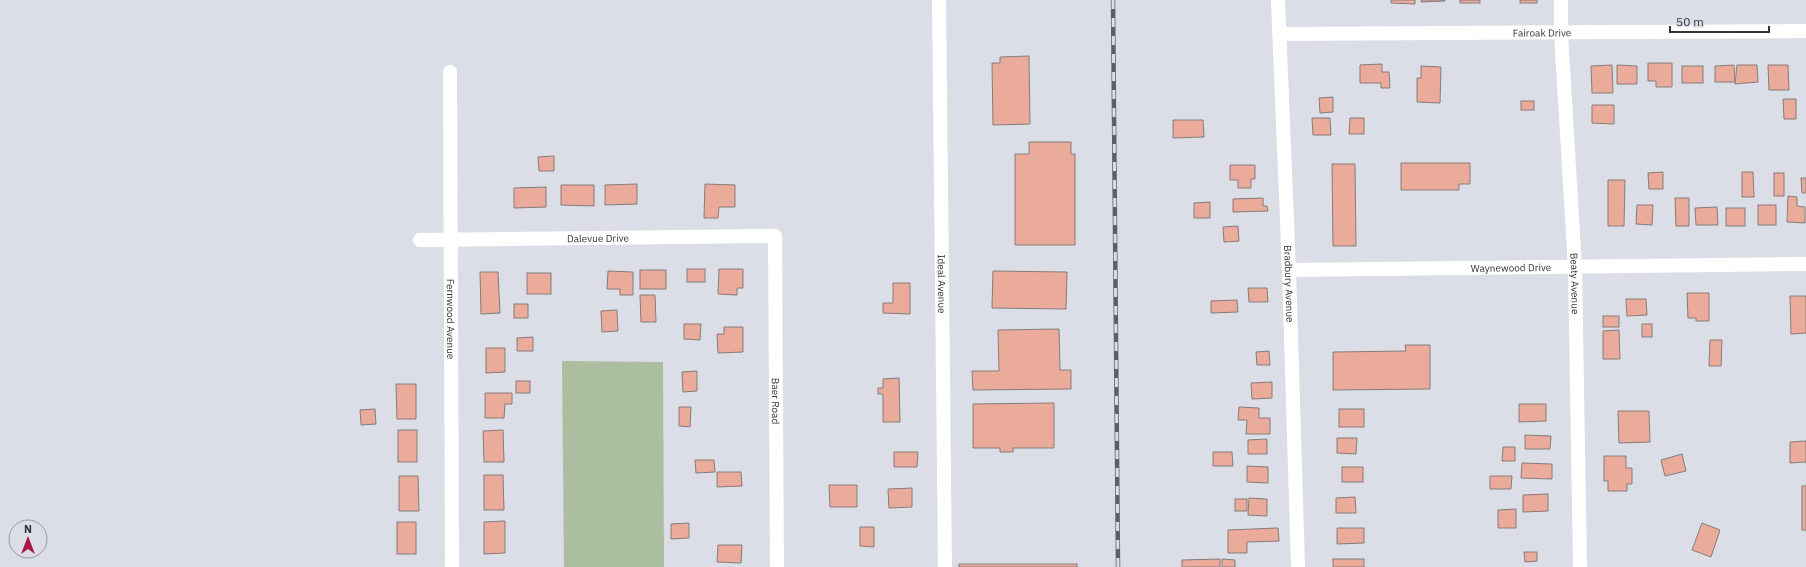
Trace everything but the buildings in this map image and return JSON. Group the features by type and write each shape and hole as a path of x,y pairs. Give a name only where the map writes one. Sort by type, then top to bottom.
{"street":[{"name":"Ideal Avenue","path":"939,0 945,567"},
{"name":"Bradbury Avenue","path":"1278,0 1289,270 1298,567"},
{"name":"Beaty Avenue","path":"1561,0 1561,34 1575,267 1580,567"},
{"name":"Fairoak Drive","path":"1279,34 1561,34 1806,31"},
{"name":"Fernwood Avenue","path":"450,72 452,567"},
{"name":"Dalevue Drive","path":"420,240 775,236"},
{"name":"Baer Road","path":"775,236 777,567"},
{"name":"Waynewood Drive","path":"1289,270 1806,264"}],"green space":[{"path":"562,361 663,362 664,567 564,567"}],"railway":[{"path":"1113,0 1118,567"}]}
